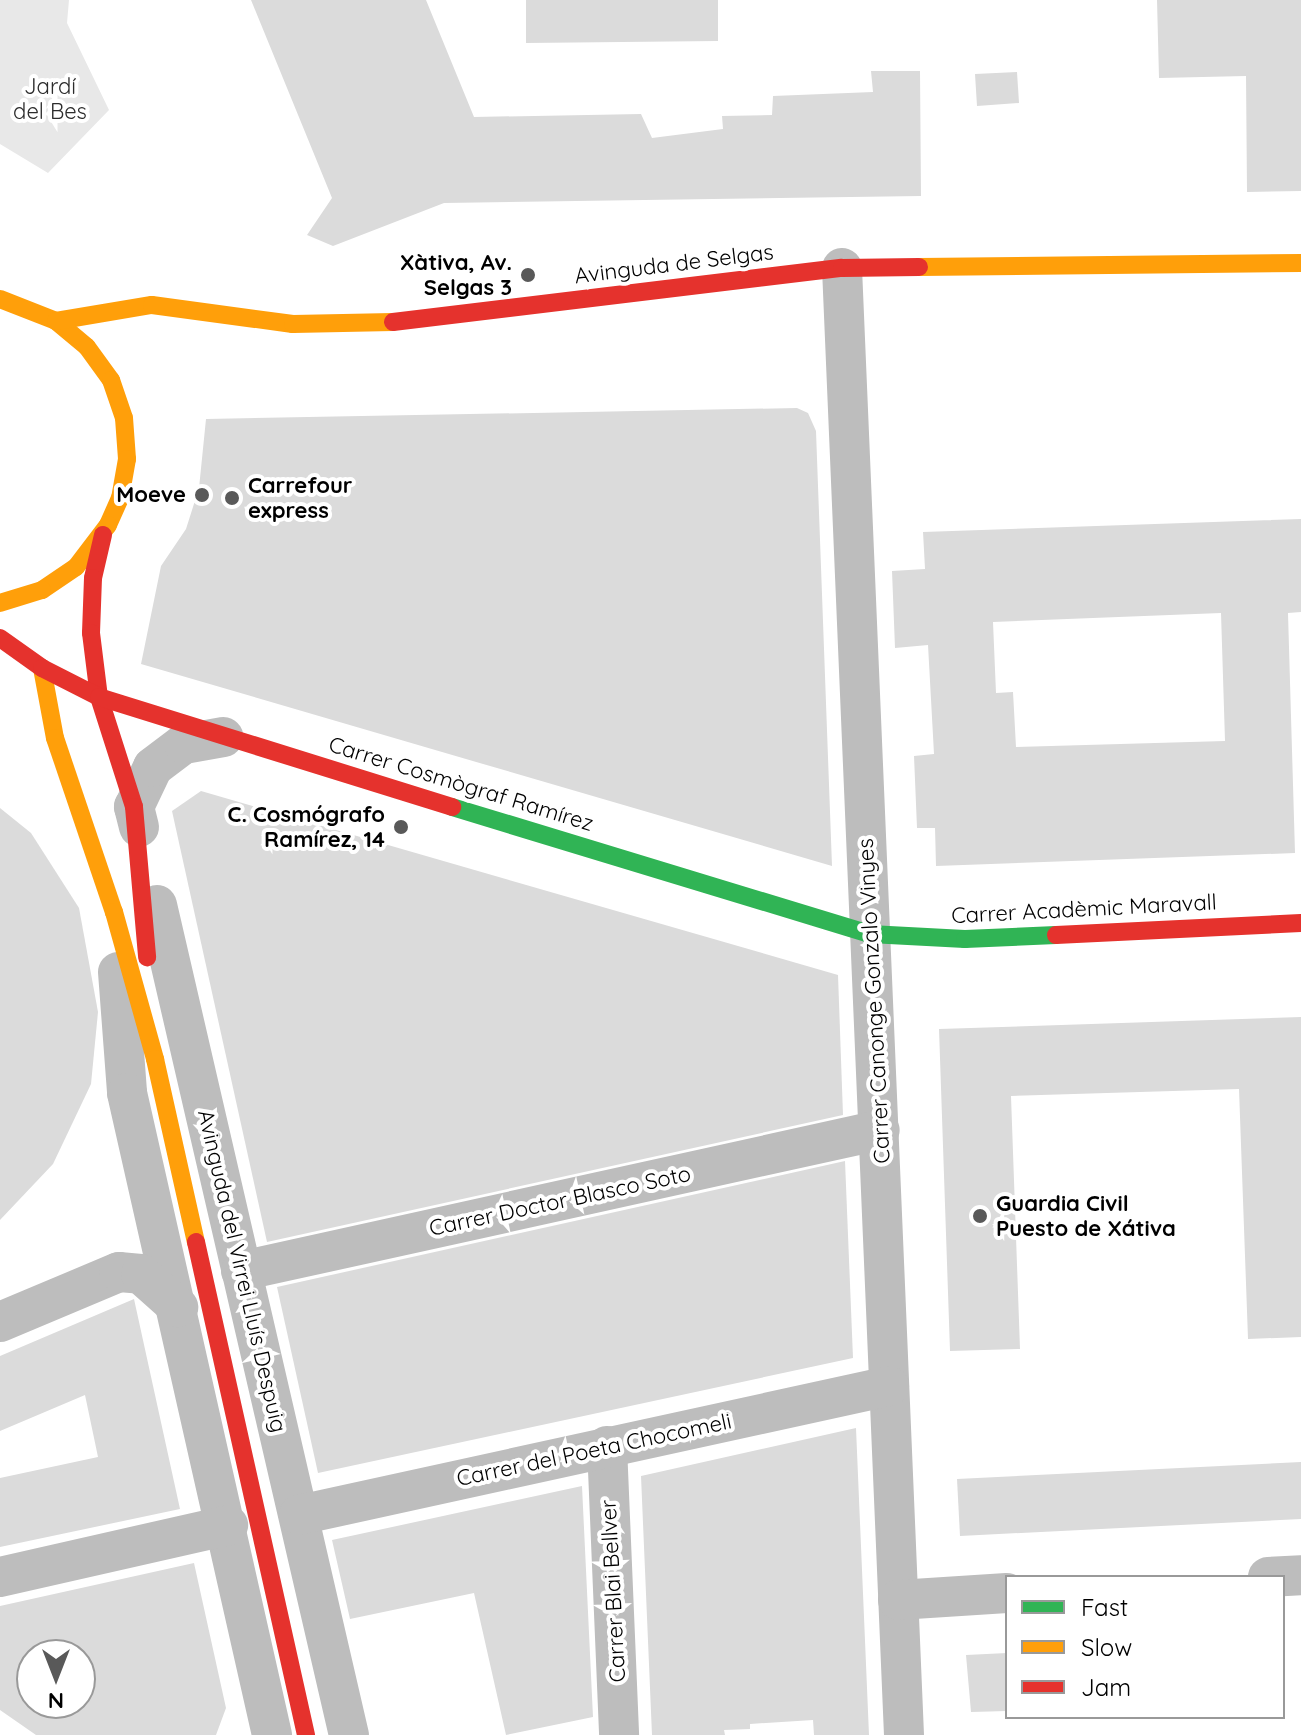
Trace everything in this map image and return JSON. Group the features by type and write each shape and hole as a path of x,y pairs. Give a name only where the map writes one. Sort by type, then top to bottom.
{"street":[{"name":"Avinguda de Selgas","path":"56,321 152,305 293,324 370,325 842,268 1301,263"},
{"name":"Carrer Canonge Gonzalo Vinyes","path":"842,268 904,1735"},
{"path":"0,603 53,582 76,567 103,535 120,498 125,472 124,418 111,380 87,347 56,321 2,297"},
{"name":"Avinguda del Virrei Lluís Despuig","path":"103,535 91,602 99,697 134,807 349,1735"},
{"path":"0,638 42,668"},
{"name":"Carrer Cosmògraf Ramírez","path":"42,668 99,697 223,737 870,934"},
{"name":"Avinguda del Virrei Lluís Despuig","path":"42,668 55,738 114,912 155,1059 306,1735"},
{"path":"134,807 153,767 167,755 184,744 223,737"},
{"name":"Avinguda del Virrei Lluís Despuig","path":"134,807 155,1059"},
{"name":"Avinguda del Virrei Lluís Despuig","path":"114,912 127,1093 228,1525 272,1735"},
{"name":"Carrer Acadèmic Maravall","path":"870,934 965,939 1301,923"},
{"name":"Carrer Doctor Blasco Soto","path":"241,1271 880,1130"},
{"path":"0,1322 119,1272 141,1274 178,1307"},
{"name":"Carrer del Poeta Chocomeli","path":"299,1515 889,1386"},
{"name":"Carrer Blai Bellver","path":"607,1446 619,1735"},
{"path":"0,1577 228,1525"},
{"path":"898,1600 1005,1593"}],"green space":[{"name":"Jardí del Bes","path":"0,0 69,0 67,23 109,110 48,173 0,144"}],"building":[{"path":"251,0 426,0 474,117 641,114 652,138 723,129 722,116 772,115 773,96 873,92 871,71 920,71 921,196 444,203 333,246 307,235 332,198"},
{"path":"526,0 718,0 718,41 526,43"},
{"path":"1157,0 1301,0 1301,191 1247,192 1246,76 1159,78"},
{"path":"1017,72 1019,103 977,106 975,74"},
{"path":"797,408 808,413 816,431 832,866 141,664 161,566 186,529 199,488 206,419"},
{"path":"1301,519 1301,612 1288,613 1295,853 936,866 935,828 917,828 914,756 934,754 928,645 895,648 892,571 925,569 923,532","holes":["1221,613 1225,741 1016,747 1013,692 996,693 993,622"]},
{"path":"201,791 838,975 843,1115 267,1242 172,811"},
{"path":"0,808 31,833 79,908 98,1012 91,1084 53,1164 0,1220"},
{"name":"Guardia Civil Puesto de Xátiva","path":"1301,1017 1301,1337 1248,1339 1239,1089 1011,1096 1020,1349 950,1351 939,1029"},
{"path":"845,1161 853,1358 318,1473 277,1287"},
{"path":"134,1299 180,1509 0,1547 0,1478 98,1457 85,1395 0,1431 0,1356"},
{"path":"856,1428 869,1735 814,1735 813,1720 750,1724 750,1729 724,1730 725,1735 652,1735 641,1476"},
{"path":"1301,1462 1301,1519 960,1536 957,1479"},
{"path":"582,1486 593,1717 506,1735 474,1593 350,1619 332,1540"},
{"path":"194,1563 226,1708 216,1735 36,1735 0,1710 0,1606"},
{"path":"1005,1653 1005,1711 971,1712 966,1655"}],"traffic: fast":[{"path":"452,807 870,934 965,939 1056,935"}],"traffic: slow":[{"path":"919,267 1301,263"},
{"path":"0,299 56,321 87,347 111,380 124,418 127,459 120,498 108,525 76,567 42,590 0,603"},
{"path":"56,321 152,305 293,324 393,322"},
{"path":"42,668 55,738 114,912 155,1059 196,1242"}],"traffic: jam":[{"path":"393,322 842,268 919,267"},
{"path":"103,535 93,578 91,633 99,697 134,807 147,957"},
{"path":"0,638 42,668 99,697 452,807"},
{"path":"1056,935 1301,923"},
{"path":"196,1242 306,1735"}],"place":[{"name":"Xàtiva, Av. Selgas 3","path":"528,275"},
{"name":"Moeve","path":"202,495"},
{"name":"Carrefour express","path":"232,498"},
{"name":"C. Cosmógrafo Ramírez, 14","path":"401,827"},
{"name":"Guardia Civil Puesto de Xátiva","path":"980,1216"}]}
